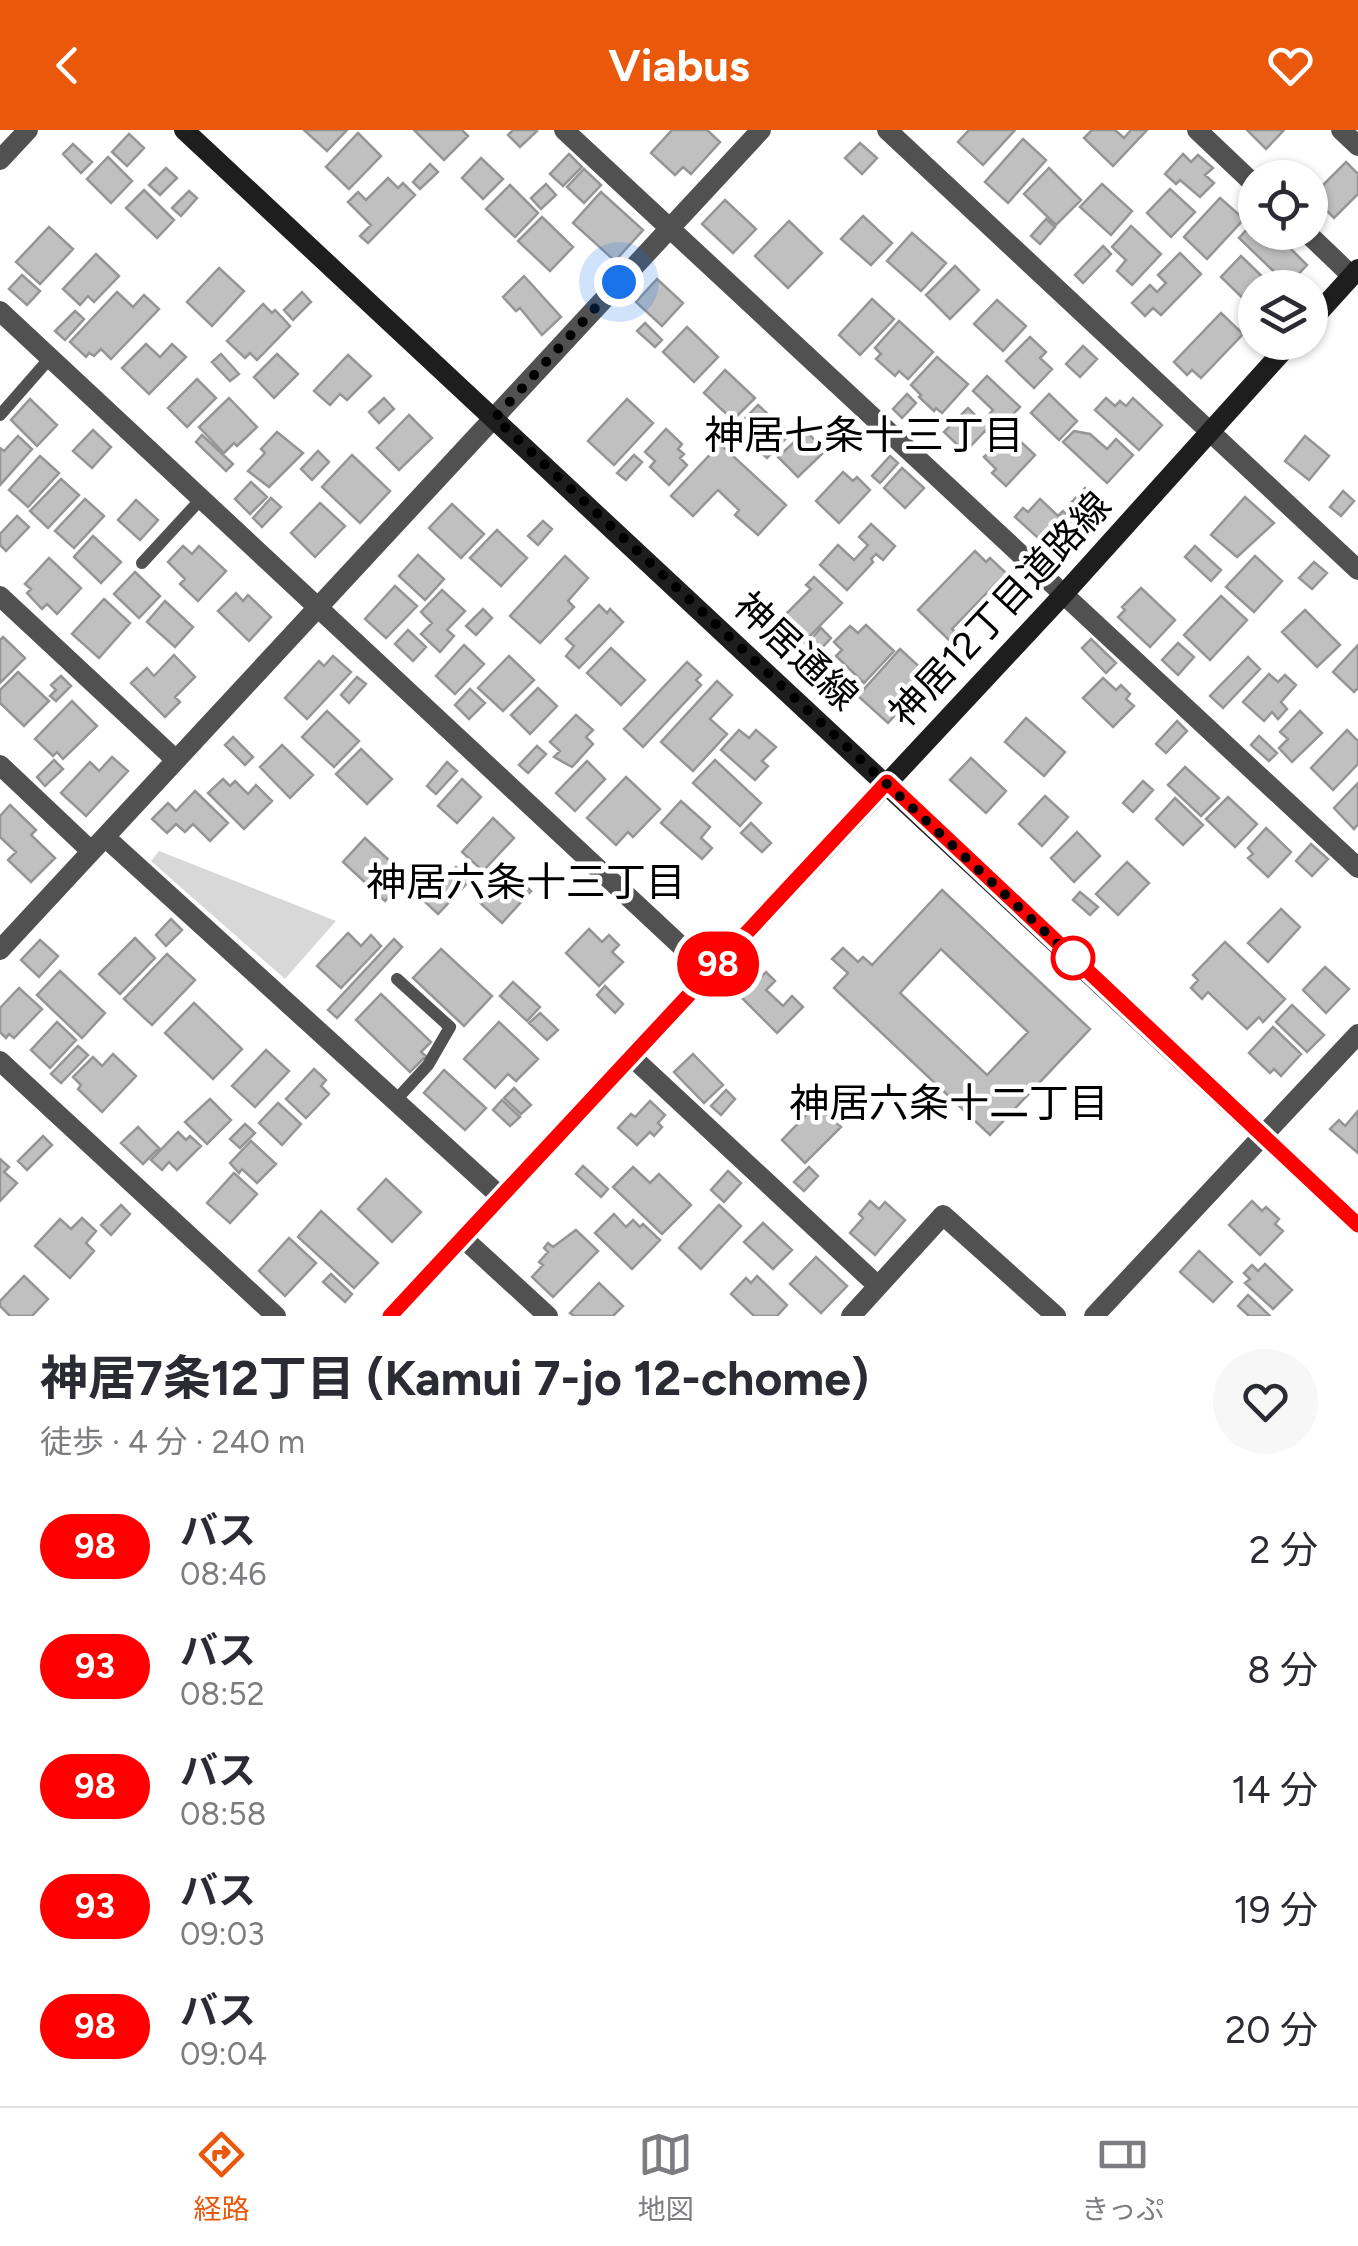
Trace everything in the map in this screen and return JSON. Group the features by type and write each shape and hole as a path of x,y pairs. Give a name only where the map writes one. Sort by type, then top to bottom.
{"street":[{"path":"0,160 28,130"},
{"name":"神居通線","path":"184,130 1358,1225"},
{"path":"564,130 1358,868"},
{"path":"0,950 761,130"},
{"path":"887,130 1358,570"},
{"path":"1197,130 1238,169"},
{"path":"1341,130 1358,146"},
{"path":"1328,250 1355,273 1328,302"},
{"path":"0,310 710,972"},
{"name":"神居12丁目道路線","path":"390,1316 1062,596 1275,360"},
{"path":"0,596 176,760"},
{"path":"0,764 98,844 501,1197"},
{"path":"1094,1316 1358,1034"},
{"path":"632,1057 878,1286"},
{"path":"0,1061 276,1316"},
{"path":"850,1316 944,1215 1056,1316"},
{"path":"462,1238 548,1316"}],"lane":[{"path":"0,415 50,358"},
{"path":"142,563 202,499"},
{"path":"395,1101 428,1066 450,1026 397,979"}],"shaded area":[{"path":"159,851 336,921 285,979 151,861"}],"building":[{"path":"304,130 347,130 327,151"},
{"path":"414,130 462,130 468,136 444,160"},
{"path":"513,130 537,131 520,147 508,135"},
{"path":"672,130 707,130 720,142 691,174 683,167 675,175 651,153"},
{"path":"969,130 1015,130 983,165 958,142"},
{"path":"1092,130 1115,130 1124,138 1131,130 1147,130 1113,166 1084,138"},
{"path":"1247,130 1284,130 1266,149"},
{"path":"358,133 381,156 349,189 326,167"},
{"path":"129,134 144,148 127,166 112,152"},
{"path":"1023,139 1046,160 1008,203 985,182"},
{"path":"860,143 877,158 862,174 845,158"},
{"path":"73,144 92,162 81,173 63,154"},
{"path":"569,154 582,167 563,186 550,174"},
{"path":"1183,154 1191,162 1198,155 1213,168 1205,175 1214,183 1200,197 1180,180 1176,184 1165,174"},
{"path":"108,157 132,181 111,203 87,179"},
{"path":"481,158 503,179 483,199 462,178"},
{"path":"1346,162 1358,174 1358,194 1334,218 1328,212 1328,180"},
{"path":"430,164 438,172 420,189 413,182"},
{"path":"166,168 177,178 160,195 149,185"},
{"path":"1049,168 1081,200 1056,225 1024,194"},
{"path":"584,169 601,185 584,203 567,187"},
{"path":"388,178 398,188 403,183 415,195 368,243 360,236 371,225 348,202 358,192 366,200"},
{"path":"546,184 556,195 541,209 531,198"},
{"path":"1102,184 1132,211 1111,235 1080,207"},
{"path":"510,185 538,213 515,237 486,209"},
{"path":"1170,189 1195,212 1171,237 1147,213"},
{"path":"144,190 174,220 157,238 126,208"},
{"path":"189,191 197,198 181,216 172,208"},
{"path":"601,192 643,230 615,261 573,223"},
{"path":"1220,198 1238,214 1238,225 1207,259 1184,237"},
{"path":"725,200 756,229 733,253 702,224"},
{"path":"863,216 892,243 871,265 841,239"},
{"path":"542,217 573,247 550,271 518,241"},
{"path":"1046,219 1055,227 1040,244 1031,236"},
{"path":"789,221 822,253 788,288 755,256"},
{"path":"1131,226 1161,254 1132,285 1117,271 1126,260 1112,247"},
{"path":"49,227 73,249 40,284 16,262"},
{"path":"912,233 946,263 921,291 887,261"},
{"path":"1103,246 1111,254 1083,283 1075,275"},
{"path":"1252,250 1292,250 1307,265 1302,270 1272,270"},
{"path":"1180,253 1201,274 1161,315 1153,308 1145,316 1132,303 1150,285 1157,292 1166,283 1158,275"},
{"path":"96,254 119,276 94,302 88,296 80,305 63,289"},
{"path":"1241,256 1255,270 1238,270 1238,294 1221,277"},
{"path":"955,266 979,290 950,319 926,295"},
{"path":"219,268 244,291 212,326 187,302"},
{"path":"22,275 40,291 27,305 9,289"},
{"path":"524,276 561,317 542,335 520,308 516,311 503,297"},
{"path":"657,279 683,303 662,326 636,302"},
{"path":"117,292 133,307 144,295 159,309 111,359 101,349 86,357 70,342"},
{"path":"302,292 311,302 293,320 284,310"},
{"path":"872,299 894,319 860,355 839,335"},
{"path":"997,300 1026,326 1003,351 974,324"},
{"path":"263,304 290,326 257,360 250,353 245,358 227,341"},
{"path":"75,311 84,319 65,340 55,331"},
{"path":"1221,313 1238,329 1238,339 1201,378 1192,370 1187,375 1174,362"},
{"path":"899,321 933,352 908,379 899,371 895,376 876,359 881,354 875,348"},
{"path":"645,323 662,340 655,347 637,331"},
{"path":"687,327 718,357 694,382 663,352"},
{"path":"1030,337 1046,352 1040,358 1052,369 1034,388 1006,361"},
{"path":"146,344 160,357 172,344 186,357 149,394 122,368"},
{"path":"1083,346 1097,359 1080,377 1066,364"},
{"path":"221,354 239,374 230,381 212,362"},
{"path":"277,354 298,374 274,398 254,377"},
{"path":"348,355 371,376 347,400 340,394 330,405 314,391"},
{"path":"937,357 968,384 942,413 936,408 934,411 911,385"},
{"path":"725,370 755,398 733,420 704,393"},
{"path":"987,376 1020,407 991,437 985,431 965,452 944,432 968,408 982,422 993,410 973,391"},
{"path":"197,379 216,398 187,427 168,408"},
{"path":"907,394 916,403 902,418 893,409"},
{"path":"1049,394 1077,421 1059,440 1031,413"},
{"path":"229,398 257,427 224,453 199,427"},
{"path":"384,398 394,409 379,423 369,412"},
{"path":"1106,398 1115,406 1120,401 1126,406 1133,398 1162,425 1139,450 1095,410"},
{"path":"30,399 57,425 37,446 11,420"},
{"path":"627,399 653,423 614,465 588,441"},
{"path":"758,405 790,434 767,458 735,429"},
{"path":"409,415 432,438 399,470 377,448"},
{"path":"666,429 682,444 678,449 684,454 680,458 687,465 669,485 650,467 655,461 645,452"},
{"path":"93,430 111,447 92,468 73,451"},
{"path":"806,431 825,451 798,477 778,457"},
{"path":"1074,431 1090,434 1107,449 1116,439 1133,455 1107,483 1063,442"},
{"path":"277,432 303,453 269,487 248,471"},
{"path":"202,435 233,464 226,471 196,442"},
{"path":"1006,435 1035,455 1006,486 992,473 996,469 984,457"},
{"path":"18,436 32,449 0,485 0,448 4,451"},
{"path":"1305,436 1329,456 1309,480 1285,461"},
{"path":"720,444 786,505 758,535 735,515 739,510 718,490 693,516 671,496"},
{"path":"318,451 329,462 312,480 301,469"},
{"path":"352,455 390,491 360,523 322,487"},
{"path":"634,455 642,462 626,480 617,473"},
{"path":"40,456 59,473 28,507 9,490"},
{"path":"890,456 898,463 880,483 872,476"},
{"path":"902,468 924,488 905,508 884,488"},
{"path":"843,472 853,481 857,477 870,490 839,523 816,501"},
{"path":"61,479 79,495 48,528 30,511"},
{"path":"251,482 267,497 250,514 235,499"},
{"path":"1085,488 1095,498 1079,514 1069,505"},
{"path":"1343,491 1354,501 1341,516 1330,507"},
{"path":"1245,497 1274,523 1237,557 1211,535"},
{"path":"271,498 281,507 262,527 253,518"},
{"path":"85,499 104,516 74,548 55,531"},
{"path":"1040,499 1058,516 1063,511 1072,520 1047,546 1015,517 1023,508 1028,512"},
{"path":"136,500 158,520 140,540 118,520"},
{"path":"320,503 345,526 315,557 291,533"},
{"path":"452,504 484,534 461,558 429,528"},
{"path":"17,516 29,527 6,551 0,545 0,534"},
{"path":"543,521 552,529 538,545 528,536"},
{"path":"871,524 895,546 883,560 876,554 847,590 820,565 838,545 854,560 868,545 859,537"},
{"path":"497,530 527,558 501,586 470,558"},
{"path":"93,536 121,562 101,583 74,557"},
{"path":"183,546 192,554 199,546 226,571 198,601 180,584 185,579 168,562"},
{"path":"1195,546 1221,570 1211,581 1185,557"},
{"path":"975,551 1006,573 952,629 957,634 950,641 918,610"},
{"path":"418,555 444,579 425,600 399,576"},
{"path":"565,556 588,578 568,601 574,607 540,643 510,616"},
{"path":"1255,556 1282,581 1254,612 1226,587"},
{"path":"49,558 81,588 57,614 47,604 42,609 27,593 31,589 25,584"},
{"path":"1314,562 1327,573 1312,589 1299,578"},
{"path":"135,572 160,596 139,618 114,594"},
{"path":"814,577 842,603 804,642 781,619 811,589 806,585"},
{"path":"395,586 417,606 386,638 365,619"},
{"path":"1141,588 1175,620 1150,647 1118,617 1125,610 1122,607"},
{"path":"442,590 465,611 447,630 454,636 440,652 421,634 432,623 421,612"},
{"path":"236,593 243,601 248,595 271,617 249,641 218,611"},
{"path":"1221,596 1247,620 1210,660 1184,635"},
{"path":"104,599 130,623 99,658 72,634"},
{"path":"165,601 193,627 175,647 147,622"},
{"path":"599,605 607,613 610,609 623,622 579,668 566,656 574,646 566,639"},
{"path":"483,609 492,618 476,635 466,626"},
{"path":"1305,610 1340,645 1317,667 1282,632"},
{"path":"866,625 894,651 864,683 836,656 842,650 834,642 850,626 858,633"},
{"path":"821,628 831,638 816,654 806,645"},
{"path":"408,630 426,647 413,661 395,644"},
{"path":"3,637 25,658 0,683 0,640"},
{"path":"1091,639 1116,663 1106,673 1082,648"},
{"path":"1178,643 1194,657 1178,675 1162,660"},
{"path":"464,645 484,664 455,694 436,676"},
{"path":"1358,645 1358,688 1354,692 1333,672"},
{"path":"611,648 645,680 621,705 587,673"},
{"path":"900,649 925,672 900,701 904,705 888,723 858,696"},
{"path":"174,655 195,677 175,697 180,702 165,717 131,683 147,668 154,676"},
{"path":"333,656 351,672 307,719 285,698 319,661 324,666"},
{"path":"509,656 534,680 503,711 478,688"},
{"path":"1248,657 1260,669 1223,708 1210,696"},
{"path":"687,662 701,675 696,680 701,685 643,747 624,729"},
{"path":"18,672 49,701 24,726 0,703 0,690"},
{"path":"1269,674 1278,682 1285,675 1296,685 1281,702 1287,709 1278,719 1272,712 1264,721 1243,702"},
{"path":"61,676 71,686 56,701 50,696 56,690 51,685"},
{"path":"357,677 366,684 349,703 341,695"},
{"path":"1103,678 1116,690 1121,685 1130,694 1126,699 1134,706 1113,727 1083,698"},
{"path":"717,681 732,695 710,719 727,734 693,771 661,742"},
{"path":"538,688 557,706 530,734 511,715"},
{"path":"470,689 485,703 469,719 455,705"},
{"path":"72,701 97,726 63,759 57,752 53,756 35,739"},
{"path":"327,711 359,741 334,767 302,737"},
{"path":"1300,711 1322,733 1292,762 1279,748 1288,739 1280,732"},
{"path":"576,715 593,730 586,737 593,744 572,767 554,757 560,751 550,742"},
{"path":"1026,718 1065,752 1044,776 1005,742"},
{"path":"1177,721 1187,731 1166,753 1156,744"},
{"path":"739,730 749,738 756,730 776,747 762,761 768,766 755,780 721,750"},
{"path":"1347,730 1358,741 1358,764 1333,790 1311,768"},
{"path":"1259,736 1277,753 1269,761 1251,745"},
{"path":"233,737 253,757 245,765 225,745"},
{"path":"282,745 313,775 290,798 260,767"},
{"path":"537,746 546,754 528,773 519,765"},
{"path":"361,749 392,779 367,804 336,774"},
{"path":"112,757 128,771 86,816 61,793 90,762 99,771"},
{"path":"971,758 1006,791 986,813 950,780"},
{"path":"54,760 63,769 45,786 37,777"},
{"path":"715,760 761,803 740,826 693,783"},
{"path":"587,761 605,779 575,811 556,793"},
{"path":"447,762 457,771 436,794 427,786"},
{"path":"1185,767 1219,798 1201,816 1168,785"},
{"path":"626,777 660,809 633,837 628,832 616,845 587,818"},
{"path":"223,779 230,786 235,781 248,794 256,785 272,801 244,829 208,793"},
{"path":"462,779 481,797 457,823 438,806"},
{"path":"1143,781 1153,790 1133,812 1123,803"},
{"path":"1358,783 1358,824 1354,829 1334,808"},
{"path":"195,791 228,823 210,841 193,824 185,832 176,824 167,833 152,819 168,803 176,811"},
{"path":"1045,796 1068,817 1042,846 1019,824"},
{"path":"1228,797 1257,824 1235,847 1206,819"},
{"path":"1175,798 1203,825 1183,845 1156,819"},
{"path":"681,801 710,827 701,838 712,848 702,859 661,823"},
{"path":"10,805 36,830 31,835 55,858 31,882 8,860 16,852 0,837 0,816"},
{"path":"493,818 514,838 483,871 462,852"},
{"path":"751,823 771,843 762,852 741,833"},
{"path":"1266,828 1291,852 1268,877 1248,858 1253,854 1248,848"},
{"path":"1077,832 1100,856 1074,882 1051,858"},
{"path":"365,838 407,877 385,901 343,862"},
{"path":"1311,844 1328,859 1312,876 1296,861"},
{"path":"1127,862 1149,883 1118,915 1096,894"},
{"path":"428,865 444,881 456,867 470,880 438,914 408,886"},
{"path":"506,868 531,891 502,923 477,900"},
{"path":"942,890 1090,1029 990,1135 834,988 848,973 832,959 843,948 858,962 863,957 872,965","holes":["941,949 1028,1032 987,1075 900,993"]},
{"path":"1080,892 1098,907 1090,915 1073,900"},
{"path":"1281,909 1300,927 1268,962 1248,943"},
{"path":"171,919 182,930 166,946 156,935"},
{"path":"589,929 602,942 609,935 619,945 612,952 623,962 599,986 566,953"},
{"path":"348,933 361,946 371,935 381,946 341,988 317,966"},
{"path":"135,938 155,958 120,994 99,974"},
{"path":"394,939 402,947 337,1018 328,1010"},
{"path":"40,940 58,956 39,977 21,960"},
{"path":"1225,942 1285,999 1263,1022 1259,1017 1247,1029 1208,992 1202,999 1191,988 1198,980 1193,975"},
{"path":"441,949 492,996 464,1026 413,978"},
{"path":"167,954 195,980 152,1025 124,999"},
{"path":"1325,967 1349,989 1326,1013 1303,990"},
{"path":"60,971 105,1013 82,1038 37,995"},
{"path":"766,972 775,981 766,990 783,1006 792,996 803,1007 777,1033 741,997"},
{"path":"513,982 540,1007 527,1021 500,996"},
{"path":"605,986 623,1004 615,1013 597,995"},
{"path":"19,988 42,1009 14,1038 9,1034 6,1038 0,1032 0,1008"},
{"path":"381,994 431,1042 421,1052 426,1056 410,1072 356,1020"},
{"path":"194,1003 242,1049 213,1079 165,1033"},
{"path":"1292,1005 1324,1035 1307,1052 1276,1022"},
{"path":"540,1013 558,1030 547,1040 529,1023"},
{"path":"57,1022 76,1040 50,1068 31,1050"},
{"path":"499,1022 538,1059 516,1081 508,1074 495,1088 464,1059"},
{"path":"1273,1027 1301,1054 1281,1076 1274,1069 1270,1073 1249,1053"},
{"path":"78,1046 88,1055 61,1083 51,1074"},
{"path":"266,1050 289,1071 255,1107 232,1086"},
{"path":"113,1054 136,1076 102,1112 78,1089 81,1085 73,1077 93,1057 102,1066"},
{"path":"693,1054 723,1085 704,1103 674,1072"},
{"path":"314,1069 326,1080 321,1086 329,1094 306,1118 286,1099"},
{"path":"444,1070 486,1108 465,1130 424,1093"},
{"path":"514,1088 531,1105 521,1114 504,1098"},
{"path":"726,1090 735,1099 721,1115 711,1106"},
{"path":"210,1099 231,1120 207,1144 185,1122"},
{"path":"502,1100 520,1117 510,1126 493,1110"},
{"path":"650,1101 665,1115 658,1123 662,1127 637,1145 618,1128"},
{"path":"278,1103 301,1124 282,1145 259,1123"},
{"path":"817,1104 841,1127 805,1163 782,1140"},
{"path":"1358,1111 1358,1153 1330,1129 1339,1120 1345,1126"},
{"path":"245,1124 255,1133 240,1148 230,1139"},
{"path":"138,1127 159,1148 143,1164 121,1143"},
{"path":"178,1132 201,1146 177,1170 169,1162 162,1170 151,1160"},
{"path":"43,1136 52,1145 27,1170 18,1161"},
{"path":"251,1141 276,1164 257,1183 230,1163"},
{"path":"0,1159 9,1167 4,1172 17,1183 0,1201"},
{"path":"583,1166 608,1189 601,1197 576,1174"},
{"path":"633,1167 650,1183 659,1174 691,1205 662,1234 613,1187"},
{"path":"809,1167 818,1176 804,1191 794,1182"},
{"path":"728,1171 741,1183 724,1202 711,1190"},
{"path":"234,1173 257,1194 230,1223 207,1203"},
{"path":"386,1179 421,1212 392,1242 358,1209"},
{"path":"870,1201 879,1209 885,1202 905,1220 875,1255 850,1233 863,1218 859,1214"},
{"path":"1252,1201 1279,1219 1275,1224 1283,1231 1260,1255 1229,1225"},
{"path":"121,1205 130,1214 111,1235 101,1225"},
{"path":"719,1205 741,1226 701,1269 679,1248"},
{"path":"321,1211 378,1263 354,1288 298,1237"},
{"path":"614,1214 626,1227 633,1220 640,1227 643,1224 660,1240 632,1269 595,1233"},
{"path":"82,1218 96,1231 86,1243 94,1251 70,1278 35,1246 60,1219 71,1229"},
{"path":"763,1223 792,1250 773,1269 744,1242"},
{"path":"576,1230 598,1251 553,1297 532,1277 543,1265 539,1262 548,1252 544,1248 548,1243 553,1247"},
{"path":"289,1238 316,1263 285,1296 259,1271"},
{"path":"1199,1251 1232,1282 1213,1302 1180,1272"},
{"path":"816,1257 847,1286 821,1313 790,1284"},
{"path":"1265,1264 1292,1290 1273,1309 1245,1283 1250,1279 1244,1273 1252,1265 1258,1271"},
{"path":"331,1274 352,1294 345,1302 323,1282"},
{"path":"24,1276 48,1299 32,1316 10,1316 0,1301"},
{"path":"757,1276 787,1305 777,1316 754,1316 731,1294 746,1278 751,1283"},
{"path":"599,1283 623,1306 613,1316 570,1313"},
{"path":"1248,1295 1270,1316 1249,1316 1238,1306"}],"bus line":[{"name":"98","path":"390,1316 887,782 1358,1225"}],"district":[{"name":"神居七条十三丁目","path":"864,435"},
{"name":"神居六条十三丁目","path":"526,882"},
{"name":"神居六条十二丁目","path":"949,1103"}],"route":[{"path":"619,282 495,418 1073,958"}]}
